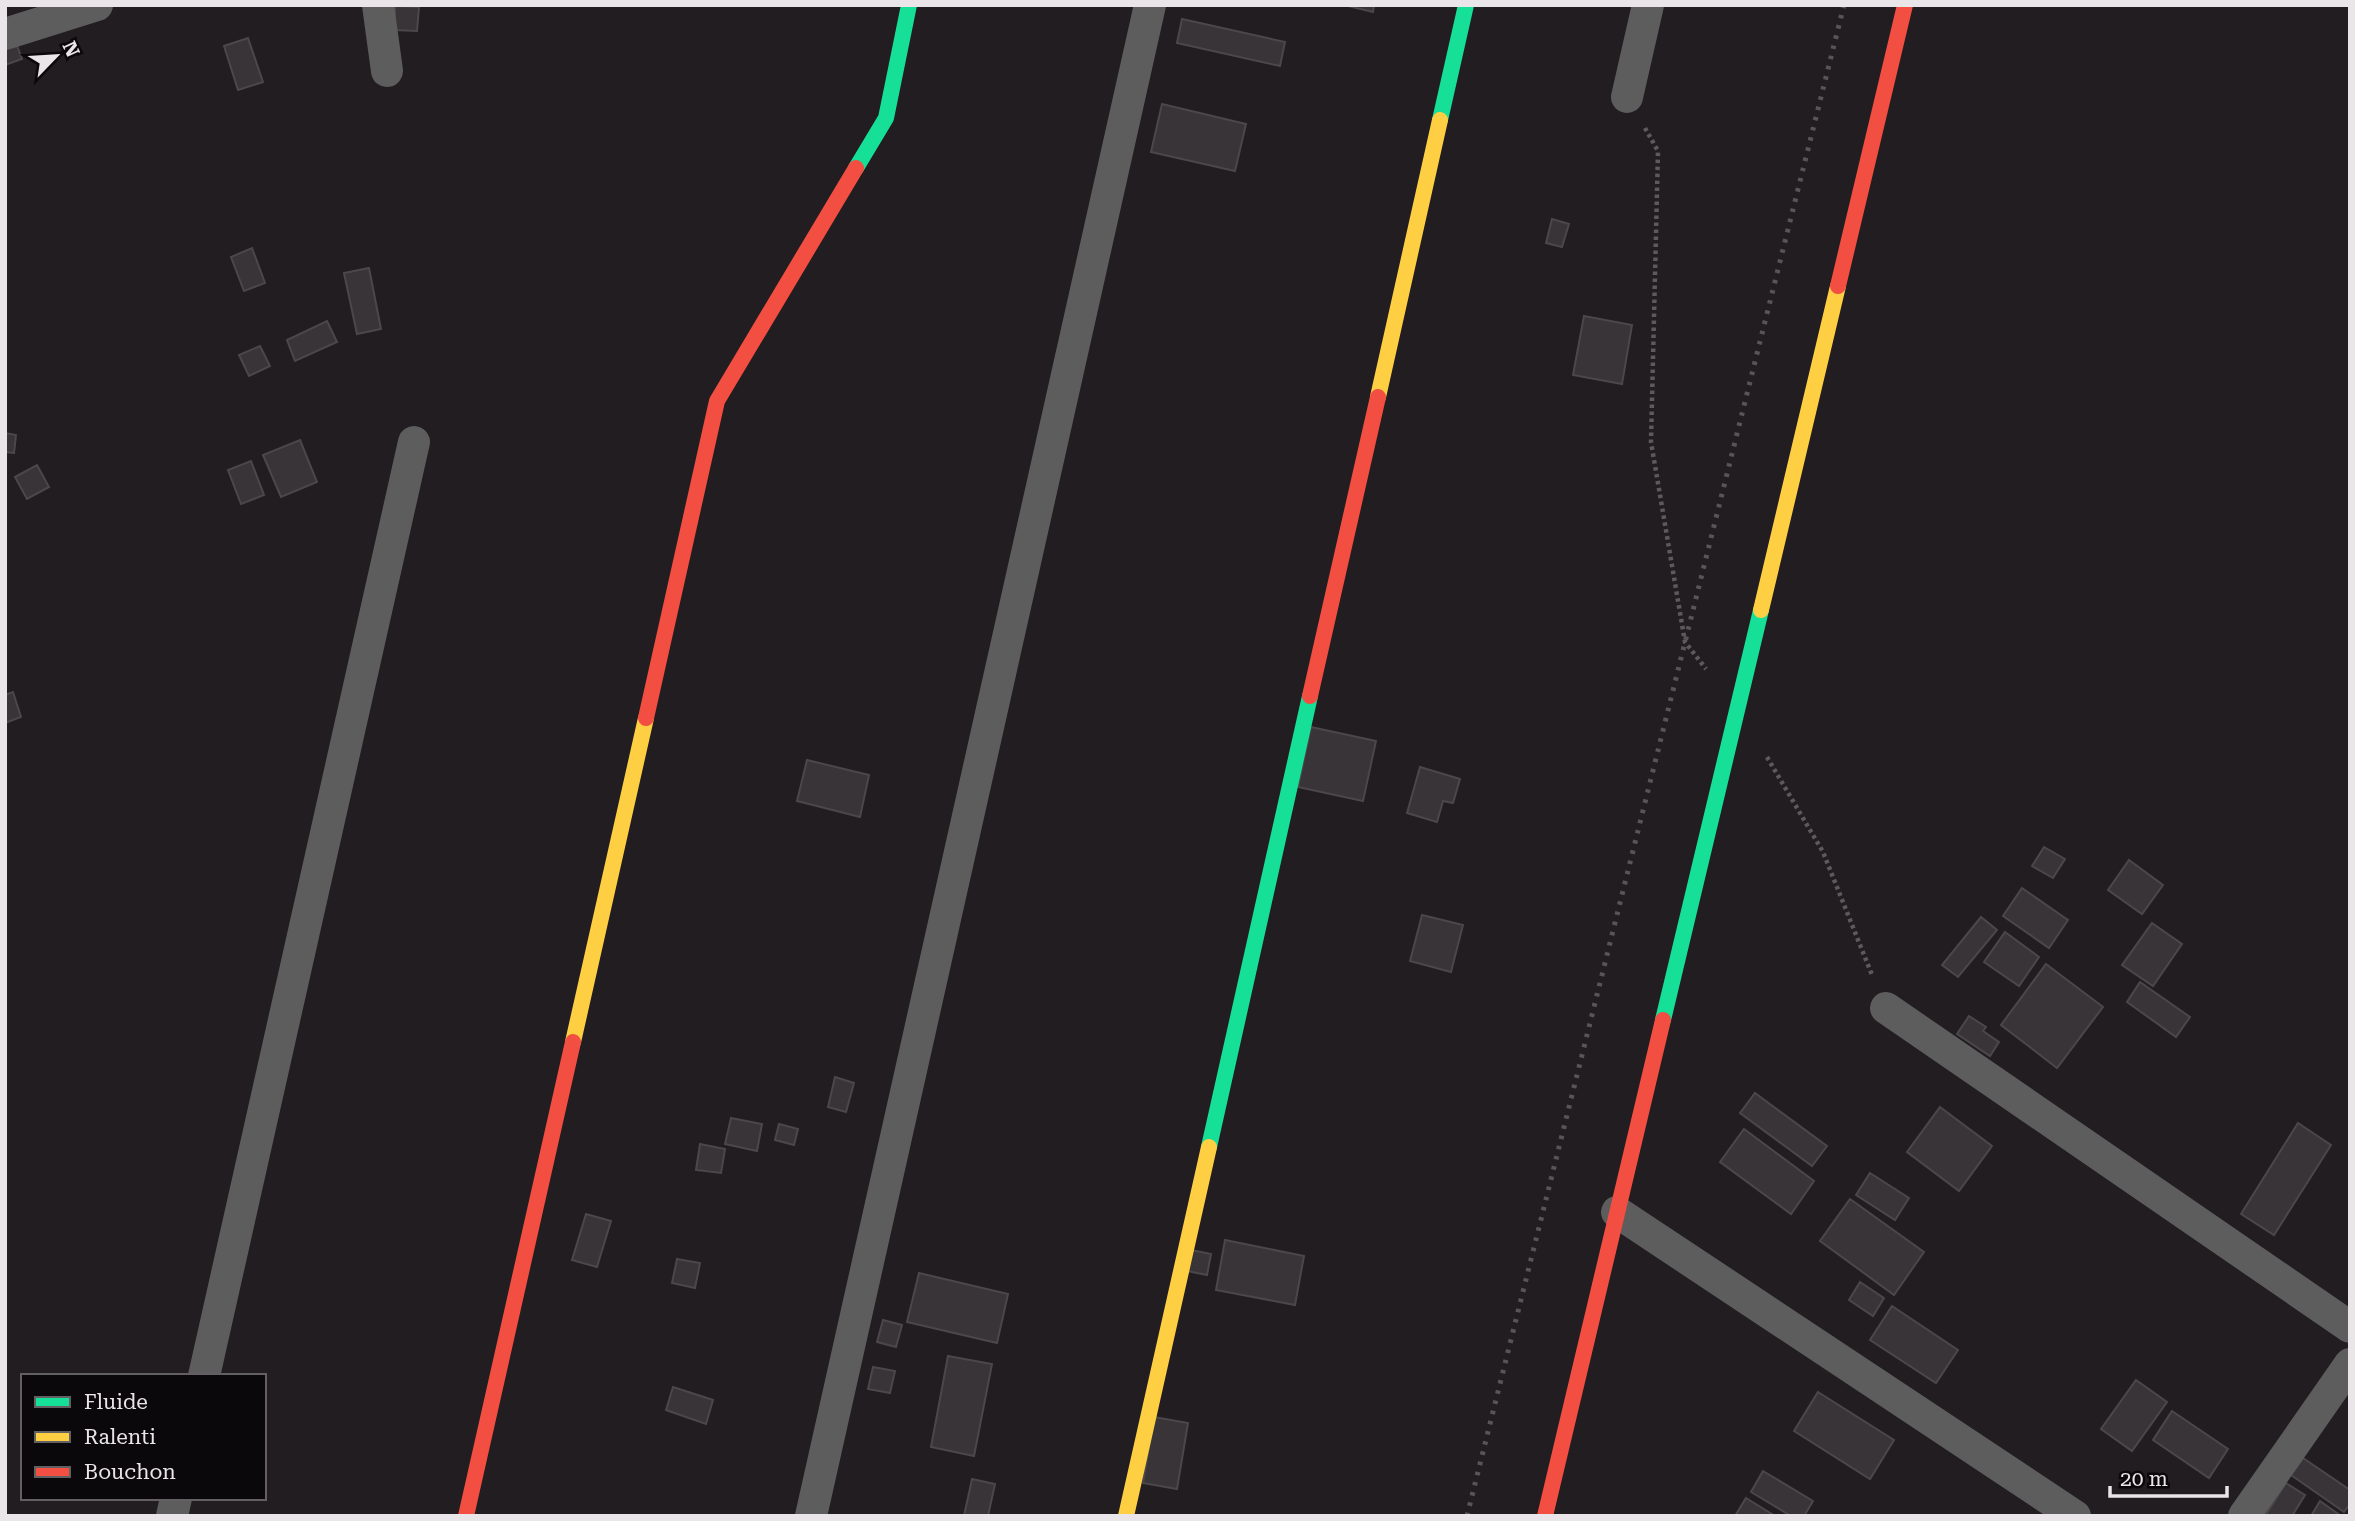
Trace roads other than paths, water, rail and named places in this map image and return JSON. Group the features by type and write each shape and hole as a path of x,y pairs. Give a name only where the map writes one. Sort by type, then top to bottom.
{"street":[{"path":"5,34 97,5"},
{"path":"378,5 387,71"},
{"path":"466,1516 717,401 886,118 909,5"},
{"path":"810,1516 1150,5"},
{"path":"1126,1516 1466,5"},
{"path":"1627,97 1648,5"},
{"path":"1545,1516 1905,5"},
{"path":"204,1374 414,442"},
{"path":"1886,1008 2350,1328"},
{"path":"1617,1212 2075,1516"},
{"path":"2244,1516 2350,1364"}],"railway":[{"path":"1467,1516 1844,5"}]}
